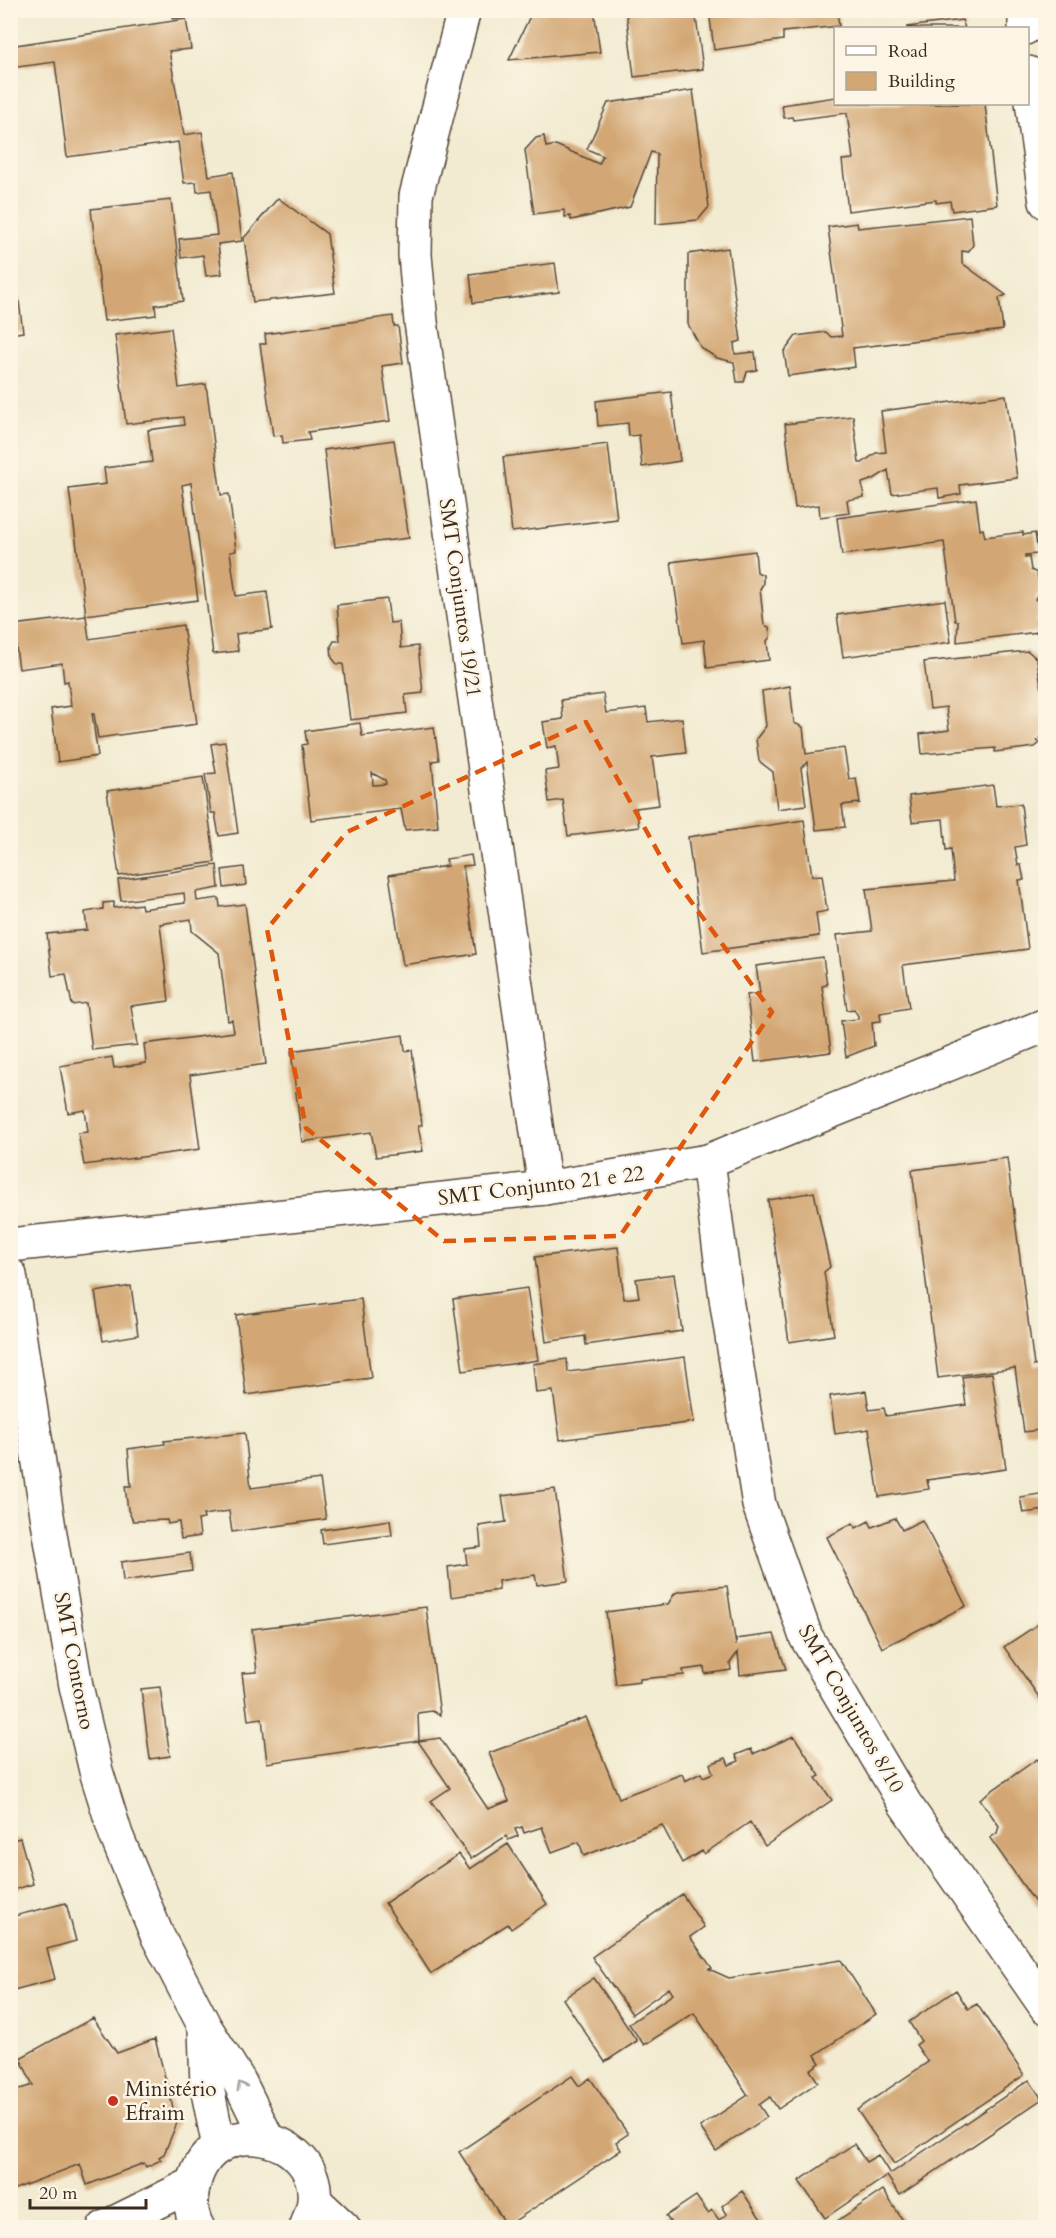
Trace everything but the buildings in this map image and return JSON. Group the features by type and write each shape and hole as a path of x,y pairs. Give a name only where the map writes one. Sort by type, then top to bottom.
{"street":[{"name":"SMT Conjuntos 19/21","path":"464,10 416,196 415,255 421,322 545,1188"},
{"path":"1025,10 1025,27"},
{"path":"1029,81 1046,202"},
{"name":"SMT Conjunto 21 e 22","path":"10,1245 545,1188 708,1161 1046,1025"},
{"name":"SMT Conjuntos 8/10","path":"708,1161 727,1305 759,1505 806,1637 905,1804 1046,2007"},
{"name":"SMT Contorno","path":"10,1275 48,1527 76,1686 96,1771 136,1887 157,1935 205,2027 239,2081 267,2138"},
{"name":"SMT Contorno","path":"205,2027 207,2087 219,2147"},
{"path":"198,2228 192,2208 194,2184 203,2162 219,2147 241,2138 267,2138 292,2152 304,2166 312,2182 310,2214 344,2228"},
{"path":"104,2228 194,2184"}],"highlighted area":[{"path":"586,722 668,870 772,1012 620,1236 444,1241 306,1128 267,929 347,832"}],"place":[{"name":"Ministério Efraim","path":"113,2101"}]}
